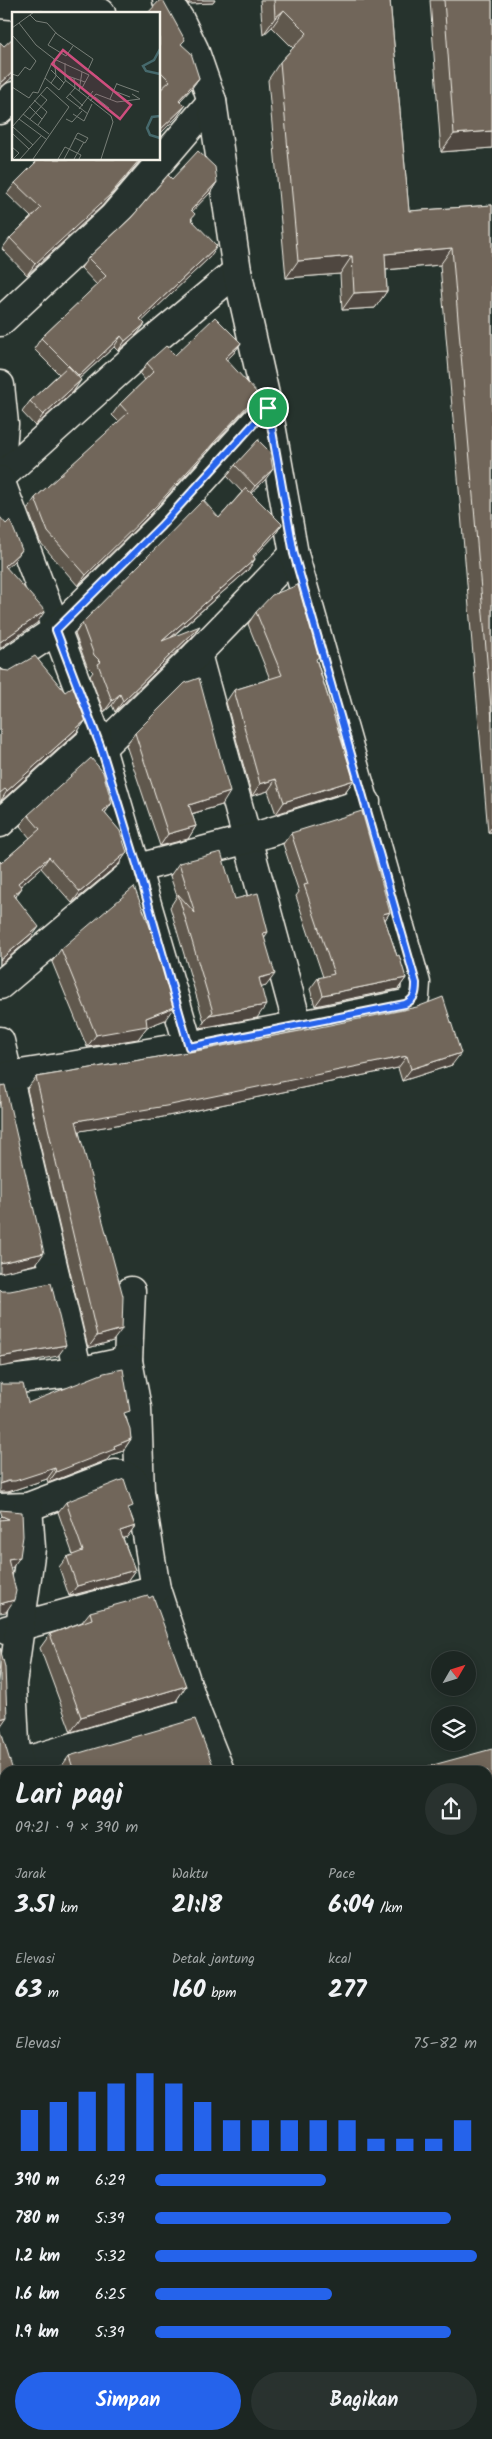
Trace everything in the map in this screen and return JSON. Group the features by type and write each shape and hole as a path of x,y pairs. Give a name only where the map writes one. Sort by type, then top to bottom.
{"street":[{"path":"8,1076 189,1047 405,1004 411,1001 416,992 416,983 366,802 294,554 268,408 237,271 212,101 194,49 180,20 167,0"},
{"path":"0,4 105,9"},
{"path":"0,110 12,98"},
{"path":"0,322 113,217 212,101"},
{"path":"189,1047 138,868 99,742 0,479 146,347 237,271"},
{"path":"0,385 4,424 0,474"},
{"path":"0,667 56,630 161,526 268,408"},
{"path":"0,823 99,742 197,654 294,554"},
{"path":"197,654 298,1026"},
{"path":"0,985 138,868 248,839 366,802"},
{"path":"0,1041 78,1372"},
{"path":"0,1288 55,1276"},
{"path":"131,1291 128,1361 137,1408 140,1492 156,1589 196,1711 218,1766"},
{"path":"0,1381 78,1372 128,1361"},
{"path":"0,1508 28,1507 116,1474 131,1478 137,1483 140,1492"},
{"path":"28,1507 31,1548 10,1629 14,1756 196,1711"},
{"path":"10,1629 156,1589"}],"building":[{"path":"160,0 163,0 185,40 181,44 191,53 199,78 179,100 185,106 160,130 160,90 170,81 160,71 160,12 149,12"},
{"path":"274,0 390,0 409,211 492,205 492,720 452,248 385,254 387,291 354,293 352,256 298,261 280,62 307,33 284,10 275,18"},
{"path":"444,0 492,0 492,131 454,134"},
{"path":"12,39 12,73 0,84 0,42 4,46"},
{"path":"198,151 215,167 217,182 191,210 195,214 191,219 217,246 140,319 145,324 125,341 121,336 79,376 41,338 106,276 88,258 131,218 168,175 172,179"},
{"path":"38,160 139,160 110,195 35,264 10,238 41,208 15,183"},
{"path":"215,317 241,343 225,358 258,394 157,505 86,575 48,532 35,498 128,413 120,404 154,371 147,363 166,346 175,355"},
{"path":"68,366 81,380 43,415 30,401"},
{"path":"258,440 270,452 273,469 255,486 235,465"},
{"path":"246,488 282,524 253,556 255,559 162,641 200,626 123,701 120,694 112,701 98,664 101,662 94,655 82,623 203,500 219,518"},
{"path":"0,517 6,524 10,520 22,550 5,566 45,611 0,642"},
{"path":"298,585 319,657 316,659 354,780 284,802 276,779 260,784 234,690 282,675 256,612 272,595"},
{"path":"35,656 65,692 73,686 86,720 7,791 5,789 0,793 0,668 1,670 9,671"},
{"path":"199,678 230,792 189,805 196,826 168,834 135,733 185,683"},
{"path":"91,758 103,772 112,803 103,811 120,831 127,852 80,892 49,857 18,883 22,888 14,895 39,927 0,960 0,861 1,863 40,829 28,815"},
{"path":"362,811 390,912 383,914 406,978 323,995 318,978 334,974 304,885 308,884 291,833"},
{"path":"221,852 235,899 258,893 268,932 263,933 275,974 259,978 266,1005 209,1015 213,1012 178,894 195,913 179,863"},
{"path":"134,887 151,929 174,1007 146,1018 147,1026 96,1035 61,949"},
{"path":"443,997 461,1053 411,1069 407,1056 166,1106 76,1121 123,1296 122,1329 97,1336 36,1077 201,1050 310,1029 417,1007"},
{"path":"5,1085 44,1253 0,1263 0,1086"},
{"path":"51,1283 66,1345 0,1357 0,1289 2,1291 10,1291"},
{"path":"123,1369 130,1411 124,1413 130,1429 131,1439 114,1446 115,1449 56,1472 55,1468 0,1484 0,1383 23,1384 28,1403 104,1373"},
{"path":"124,1479 133,1506 128,1508 135,1526 120,1531 135,1570 77,1586 67,1557 83,1551 66,1502"},
{"path":"0,1510 22,1512 23,1536 20,1557 8,1559 16,1591 14,1600 0,1604 0,1520 9,1519 2,1516"},
{"path":"148,1596 149,1598 153,1596 186,1686 81,1717 50,1634 92,1619 90,1612"},
{"path":"0,1648 5,1667 7,1717 0,1719"},
{"path":"195,1719 213,1765 72,1766 69,1756"},
{"path":"0,1728 11,1766 0,1766"},
{"path":"492,1749 492,1766 429,1766"}],"route":[{"path":"268,408 294,554 366,802 416,983 416,992 415,997 405,1004 189,1047 138,868 101,748 56,630 161,526 268,408"}]}
